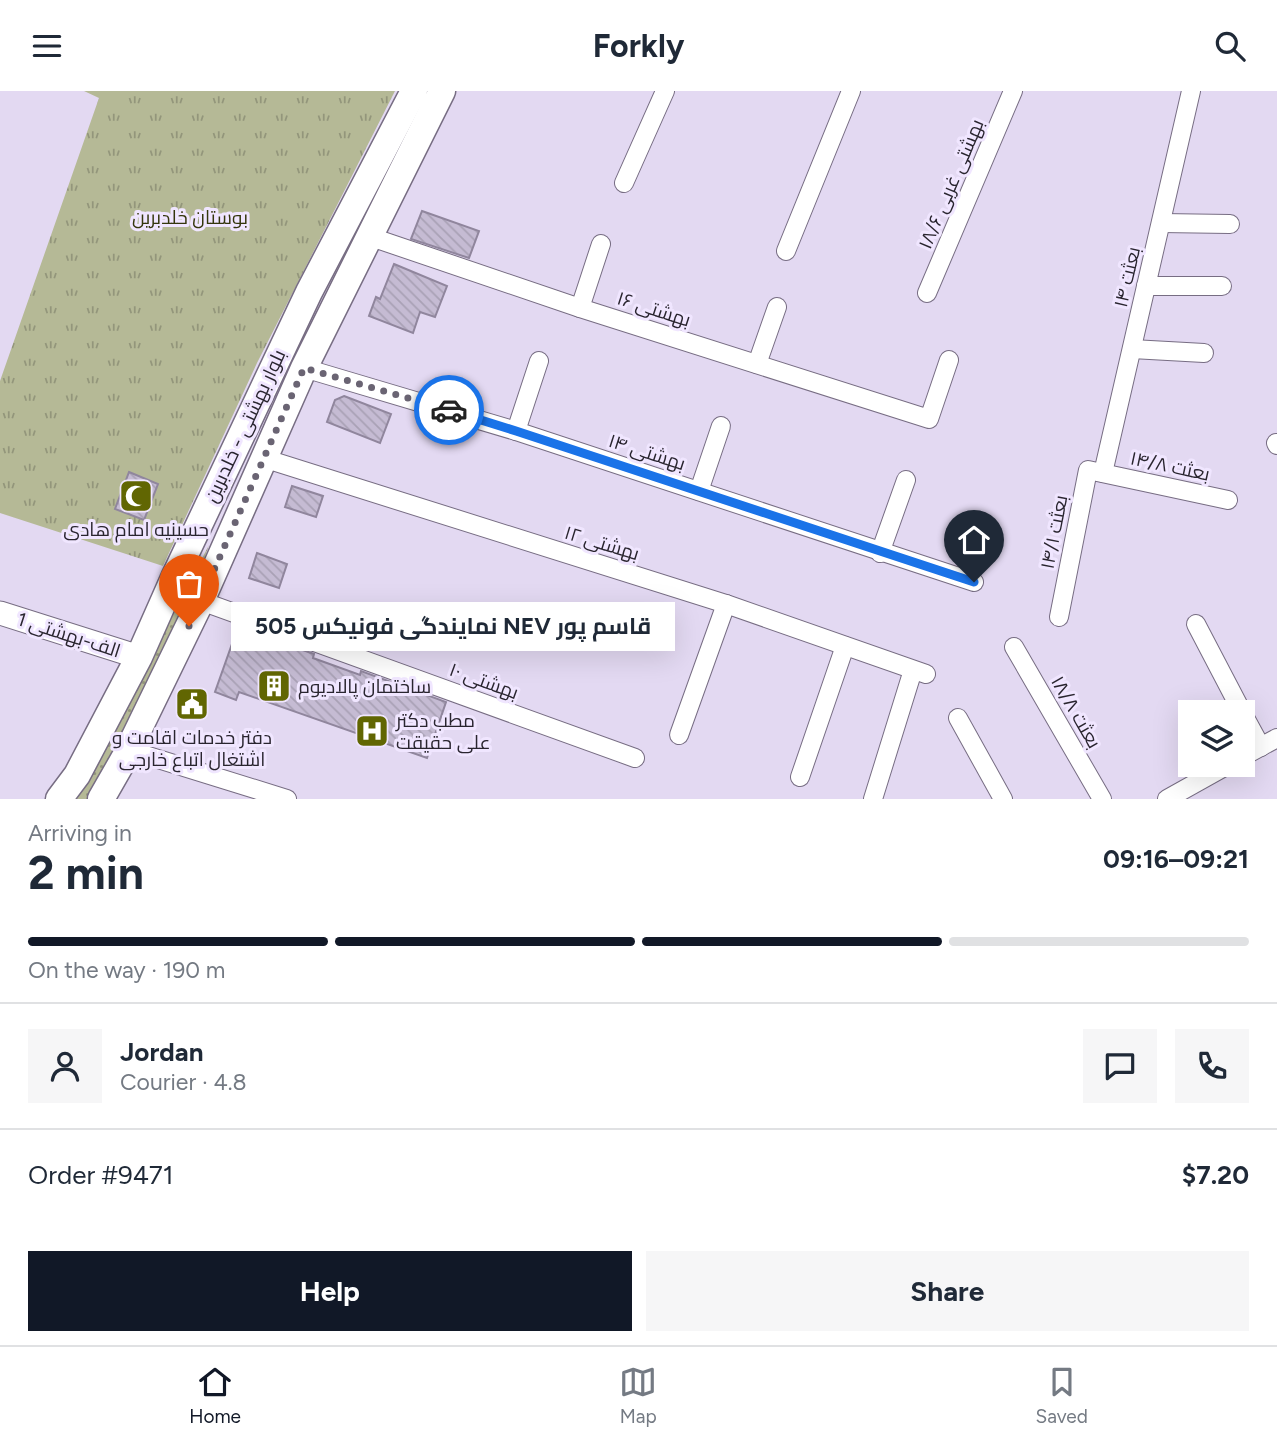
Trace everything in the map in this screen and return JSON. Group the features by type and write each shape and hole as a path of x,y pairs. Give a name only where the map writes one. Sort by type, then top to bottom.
{"main road":[{"name":"بلوار بهشتی - خلدبرین","path":"60,799 78,775 139,657 309,292 414,91"},
{"name":"بلوار بهشتی - خلدبرین","path":"101,799 129,750 201,601 304,368 442,91"},
{"path":"208,506 237,516"}],"street":[{"path":"624,183 665,91"},
{"path":"786,251 851,91"},
{"name":"بهشتی غربی ۱۸/۶","path":"927,293 1013,91"},
{"name":"بعثت ۱۴","path":"1103,473 1191,91"},
{"path":"1161,223 1230,224"},
{"name":"۱۶ بهشتی","path":"368,236 580,308 929,419 949,360"},
{"path":"580,308 601,244"},
{"path":"1146,286 1222,286"},
{"path":"757,364 777,307"},
{"path":"1132,349 1204,353"},
{"path":"516,431 539,361"},
{"name":"۱۴ بهشتی","path":"304,368 516,431 974,582"},
{"path":"699,492 720,426"},
{"name":"۱۲ بهشتی","path":"263,458 726,604 919,672 873,799"},
{"name":"۱۴/۱ بعثت","path":"1059,617 1088,470 1103,473"},
{"name":"۱۴/۸ بعثت","path":"1103,473 1228,500"},
{"path":"880,552 906,480"},
{"name":"۱۰ بهشتی","path":"201,601 635,758"},
{"path":"679,735 726,604"},
{"name":"1 الف-بهشتی","path":"0,613 139,657"},
{"path":"1196,624 1236,700"},
{"path":"800,776 845,646"},
{"name":"۱۸/۸ بعثت","path":"1013,647 1102,799"},
{"path":"958,717 1003,799"},
{"path":"1255,736 1261,747"},
{"path":"1255,750 1277,738"},
{"path":"129,750 287,799"},
{"path":"1167,799 1206,777"}],"green space":[{"name":"بوستان خلدبرین","path":"84,91 395,91 257,363 163,566 0,513 0,381 99,98"},
{"path":"209,545 185,614 96,799 74,799 124,710"}],"building":[{"path":"422,211 479,231 469,258 411,239"},
{"path":"394,264 447,286 435,317 420,312 413,333 369,316 376,297 380,299"},
{"path":"344,396 391,414 380,443 327,422 335,400"},
{"name":"حسینیه امام هادی","path":"129,472 158,484 144,520 115,509"},
{"path":"292,486 323,496 316,517 285,507"},
{"path":"257,553 287,564 279,588 249,578"},
{"name":"ساختمان پالادیوم","path":"238,627 314,654 313,658 360,675 361,671 446,702 427,758 239,692 236,700 215,692"},
{"name":"دفتر خدمات اقامت و اشتغال اتباع خارجی","path":"188,691 204,697 197,718 180,711"}],"way so far":[{"path":"189,626 304,368 449,410"}],"place":[{"name":"حسینیه امام هادی","path":"136,496"},
{"name":"نمایندگی فونیکس 505 NEV قاسم پور","path":"189,626"},
{"name":"ساختمان پالادیوم","path":"274,686"},
{"name":"دفتر خدمات اقامت و اشتغال اتباع خارجی","path":"192,704"},
{"name":"مطب دکتر علی حقیقت","path":"372,731"}],"route":[{"path":"449,410 974,582"}]}
